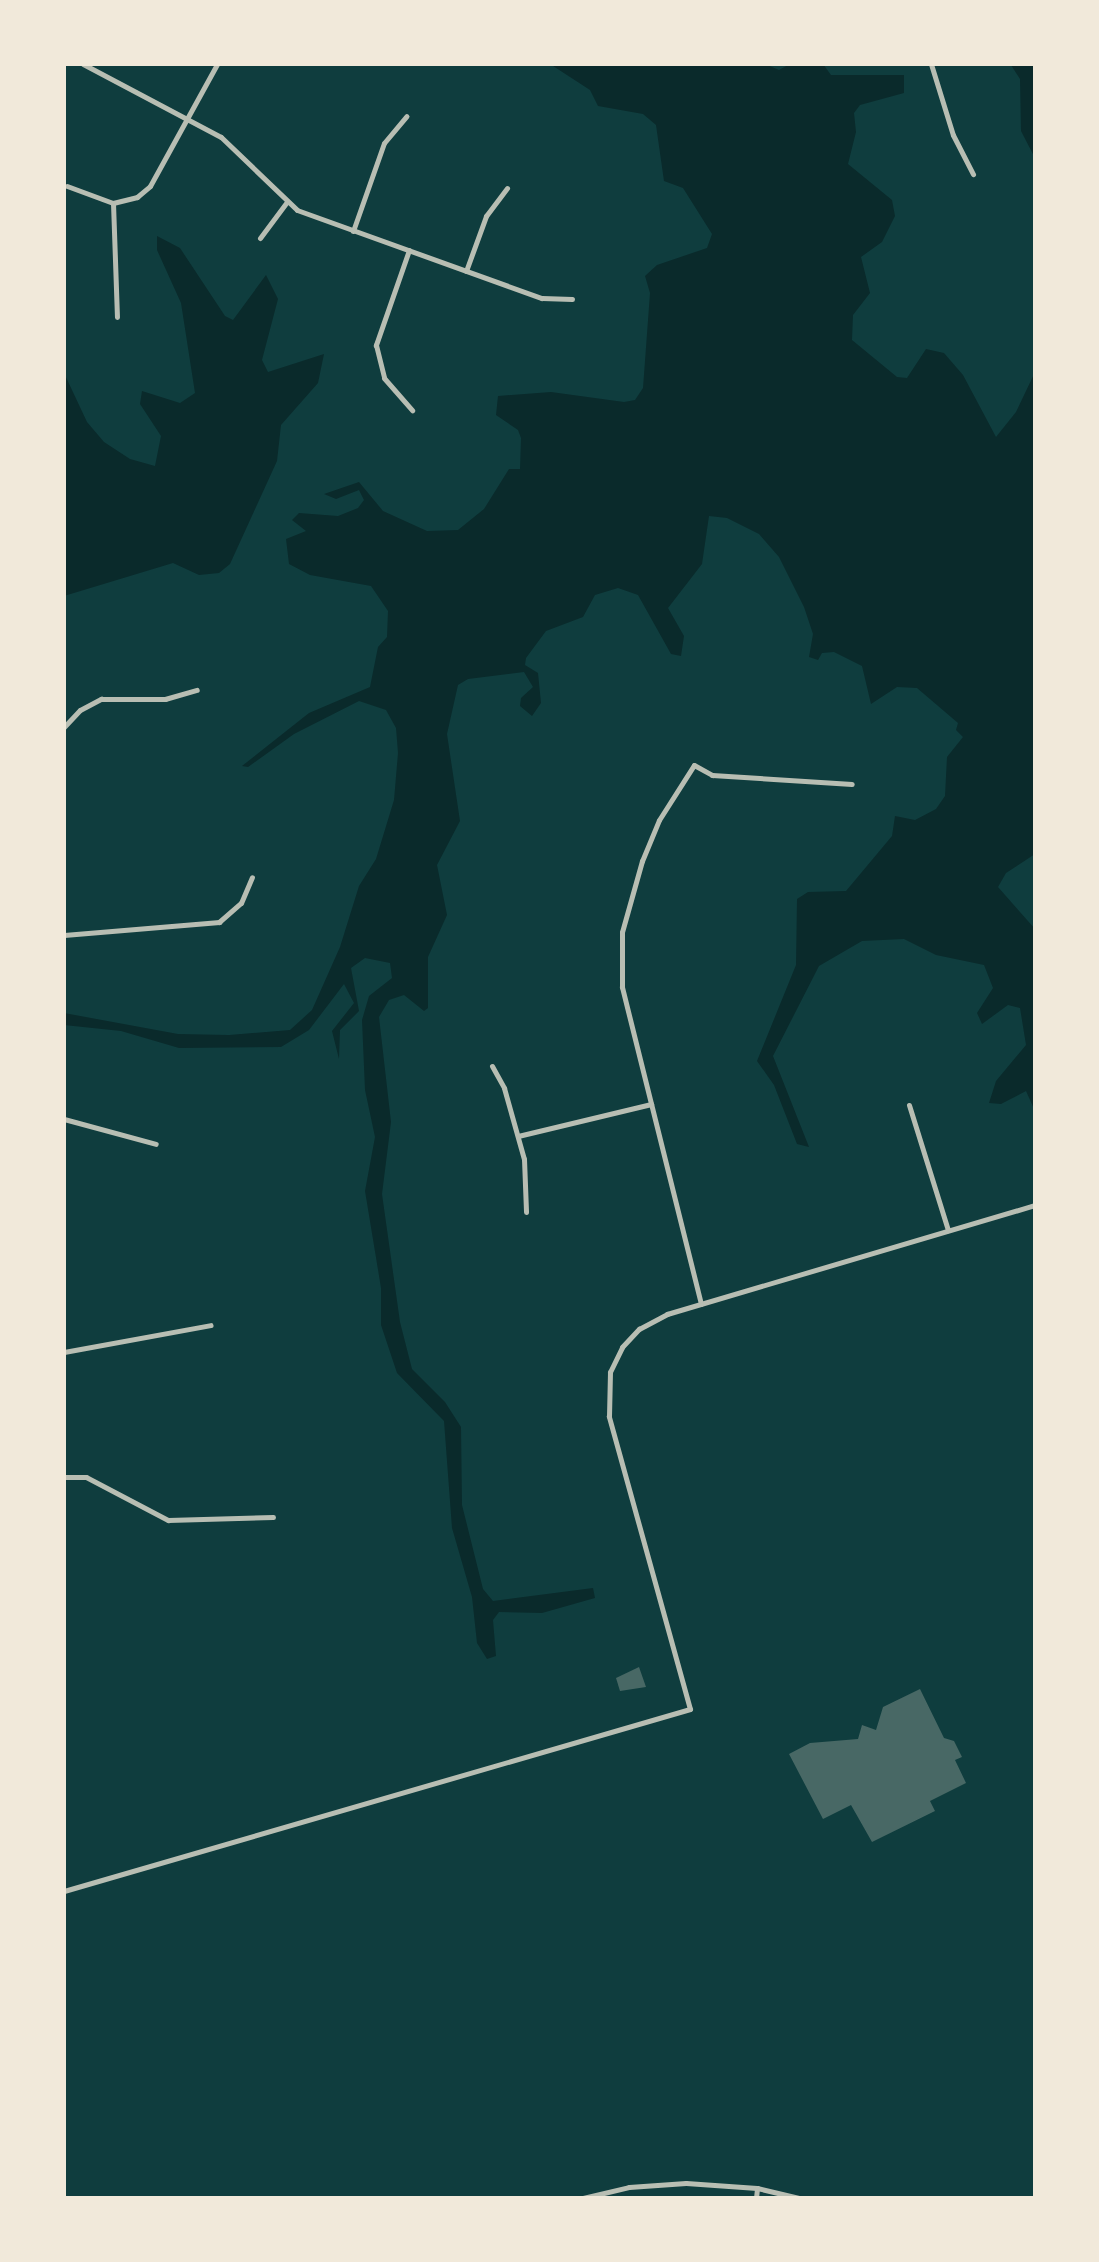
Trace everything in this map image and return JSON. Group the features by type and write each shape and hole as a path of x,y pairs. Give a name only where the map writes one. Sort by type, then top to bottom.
{"street":[{"path":"83,64 233,145 286,203 353,231 542,298 572,299"},
{"path":"67,186 113,203 137,197 150,186 217,64"},
{"path":"931,64 949,123 973,174"},
{"path":"353,231 384,143 407,116"},
{"path":"466,271 486,216 507,188"},
{"path":"113,203 117,317"},
{"path":"260,238 286,203"},
{"path":"409,250 376,345 384,378 412,410"},
{"path":"64,727 80,710 101,699 175,698 197,690"},
{"path":"701,1304 622,987 620,951 642,861 667,807 694,765 712,775 852,784"},
{"path":"64,935 219,922 235,911 252,877"},
{"path":"492,1066 518,1136 527,1176 526,1212"},
{"path":"518,1136 651,1104"},
{"path":"909,1105 948,1230"},
{"path":"64,1119 156,1144"},
{"path":"64,1891 690,1709 609,1416 607,1387 614,1362 633,1334 653,1321 701,1304 1035,1205"},
{"path":"64,1352 211,1325"},
{"path":"64,1477 86,1477 168,1520 273,1517"},
{"path":"583,2198 629,2187 686,2183 757,2188 799,2198"},
{"path":"756,2198 757,2188"}],"water":[{"path":"550,64 765,64 779,70 790,64 823,64 831,75 904,75 904,93 860,105 854,113 856,132 848,164 892,200 895,216 882,242 861,257 870,293 853,315 852,340 897,377 907,378 926,349 944,353 963,375 996,437 1016,412 1035,372 1035,854 1006,873 998,887 1035,929 1035,1111 1026,1091 1001,1104 989,1103 996,1081 1026,1045 1020,1008 1008,1005 982,1024 977,1013 993,988 984,965 936,955 904,939 862,941 819,966 773,1056 809,1147 797,1144 774,1085 757,1061 796,965 797,899 808,892 846,891 892,836 895,816 915,820 936,809 945,796 947,757 963,737 956,730 958,723 917,688 897,687 871,704 862,666 834,652 822,653 818,660 809,657 813,634 804,607 779,557 759,534 727,518 709,516 702,564 668,608 684,636 681,656 671,654 638,595 618,588 595,595 583,617 546,631 526,658 525,665 538,673 541,703 532,716 520,706 521,698 533,687 524,672 468,679 458,685 447,734 460,821 437,865 447,915 428,957 428,1008 424,1011 404,995 389,1000 379,1017 391,1122 382,1194 400,1322 412,1369 445,1402 461,1427 462,1505 483,1589 493,1601 593,1588 595,1598 542,1613 499,1612 493,1620 496,1656 487,1659 477,1643 472,1597 452,1528 444,1421 397,1373 381,1325 381,1288 365,1191 375,1137 365,1090 362,1020 369,996 392,978 390,963 365,958 351,968 359,1011 340,1030 339,1059 332,1031 354,1003 344,984 309,1030 281,1047 179,1048 121,1031 64,1025 64,1013 178,1034 229,1035 290,1030 312,1010 340,947 359,886 376,859 394,800 398,753 396,728 386,710 359,701 294,734 248,767 242,766 309,713 370,687 378,647 387,637 388,611 371,586 310,575 289,564 286,539 306,531 292,520 299,513 338,516 358,508 364,500 359,490 336,499 324,494 359,482 383,511 427,531 458,530 484,509 509,469 520,469 521,438 518,430 496,415 498,396 551,392 624,402 635,400 643,388 650,293 645,276 657,265 707,248 712,234 683,188 664,181 656,125 643,114 598,106 590,90"},
{"path":"1035,64 1035,158 1021,131 1020,79 1011,65"},
{"path":"157,236 180,248 225,316 233,320 266,275 278,299 262,360 268,372 324,354 318,383 281,425 277,461 230,564 219,573 199,575 173,563 64,596 64,373 87,422 104,442 130,459 155,466 161,436 140,404 142,391 180,403 195,393 181,303 157,250"}],"building":[{"path":"639,1667 646,1687 620,1691 616,1678"},
{"path":"920,1689 944,1738 954,1741 962,1757 955,1760 966,1783 930,1801 935,1811 872,1842 851,1805 823,1819 789,1754 810,1743 858,1739 862,1725 876,1730 883,1707"}]}
